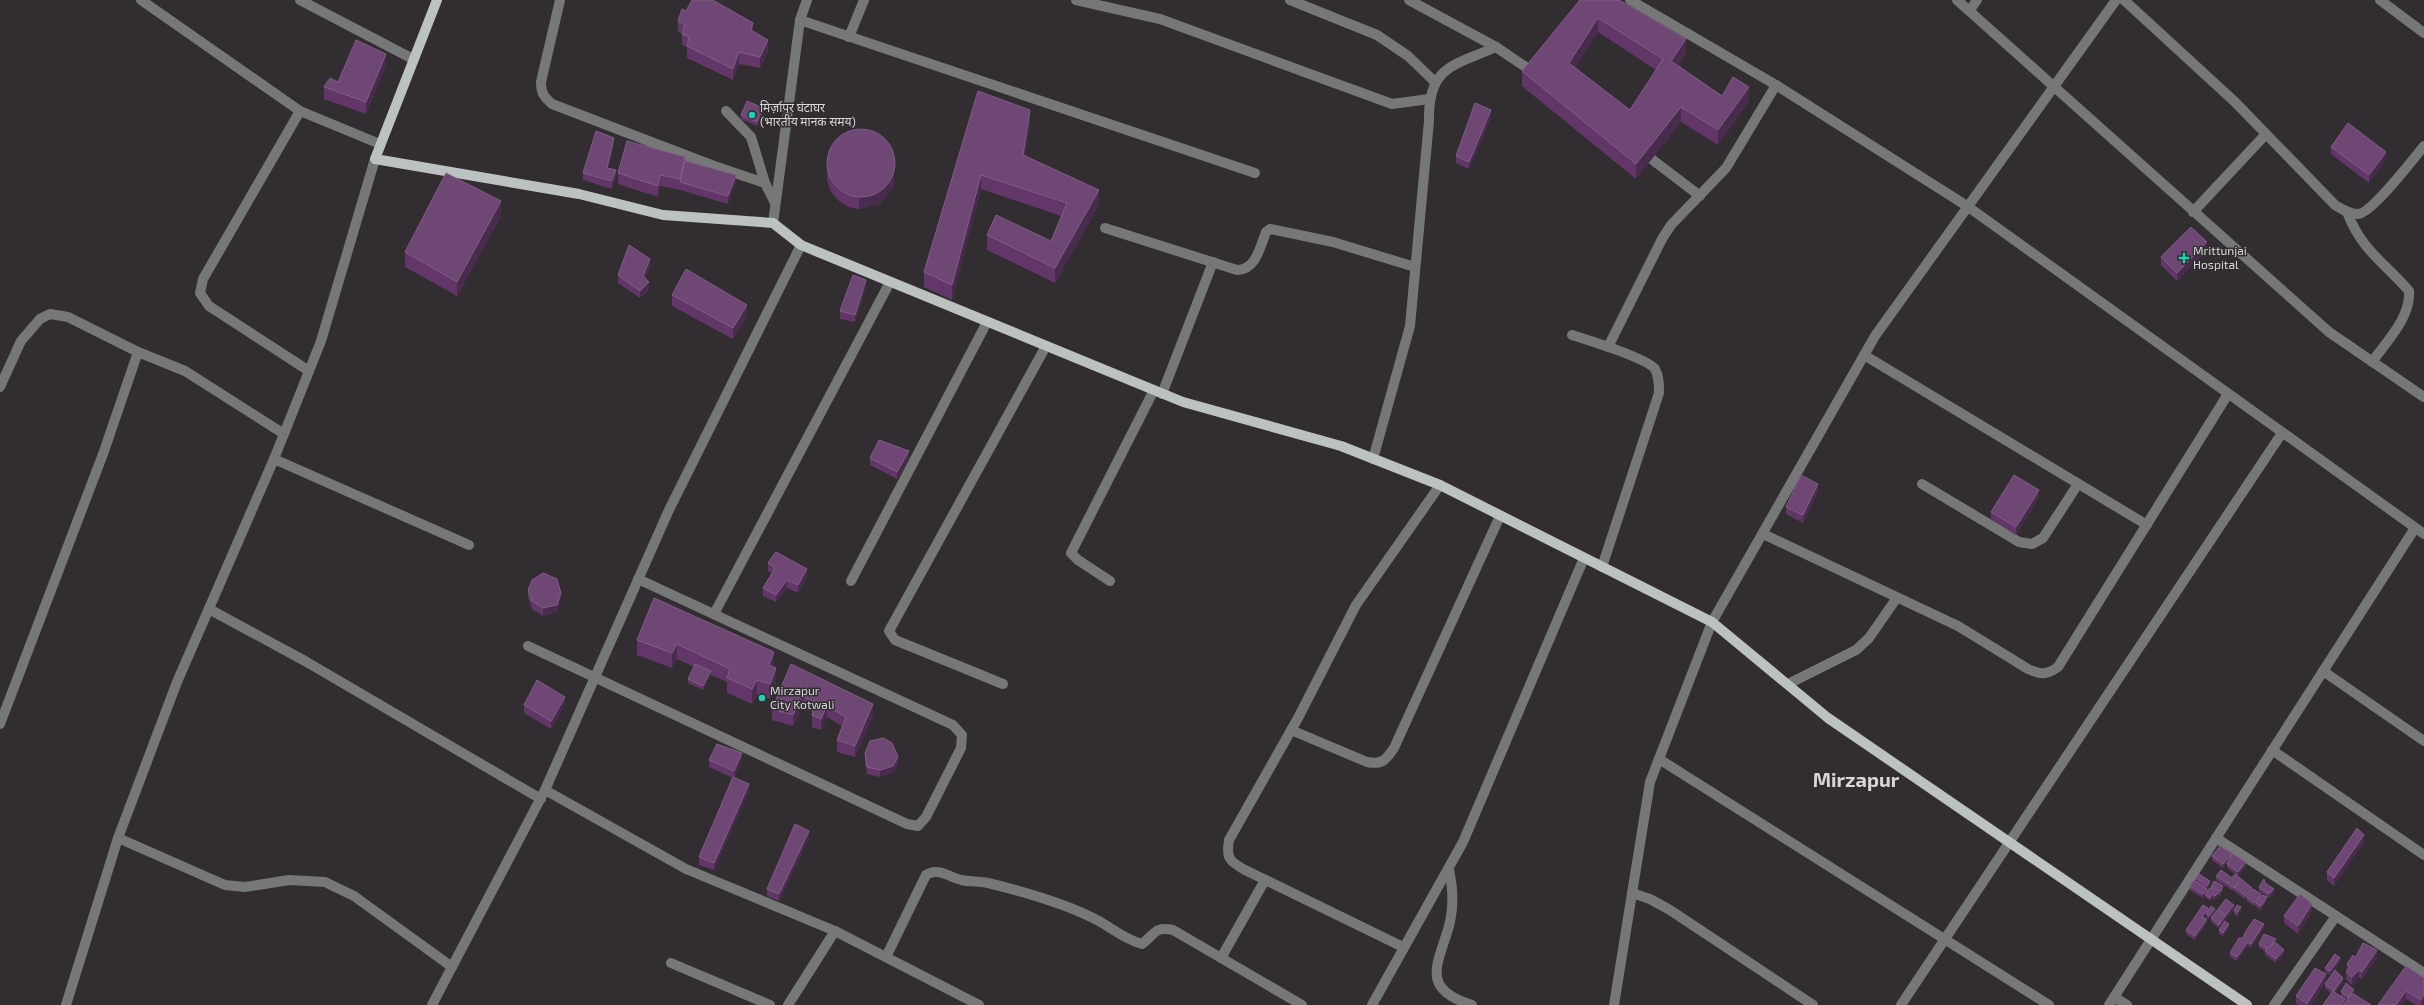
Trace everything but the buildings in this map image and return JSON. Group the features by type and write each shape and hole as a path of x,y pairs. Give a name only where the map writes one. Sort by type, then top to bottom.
{"main road":[{"path":"438,0 375,159 579,194 663,215 773,223 801,245 1183,402 1341,446 1440,485 1712,622 1828,718 2152,938 2247,1005"}],"street":[{"path":"141,0 300,111 380,144"},
{"path":"300,0 413,60"},
{"path":"560,0 541,82 541,92 545,98 552,104 685,155 765,183"},
{"path":"773,223 800,20 807,0"},
{"path":"849,37 864,0"},
{"path":"1076,0 1160,19 1392,104 1429,99"},
{"path":"1290,0 1377,35 1408,56 1435,82"},
{"path":"1409,0 1496,47 1543,76"},
{"path":"1630,0 1776,85 1968,206 2424,534"},
{"path":"1957,0 1970,10 2053,88 2329,332 2424,397"},
{"path":"1970,10 1978,0"},
{"path":"1614,1005 1650,782 1712,622 1875,336 2116,0"},
{"path":"2124,0 2236,102 2335,204 2347,212 2359,214 2371,208 2424,146"},
{"path":"2380,0 2424,33"},
{"path":"800,20 1255,173"},
{"path":"1373,459 1410,326 1429,121 1429,99 1435,82 1446,69 1496,47"},
{"path":"1608,347 1662,239 1671,225 1726,168 1776,85"},
{"path":"300,111 203,279 200,293 209,306 309,371"},
{"path":"726,111 751,137 765,183 775,203"},
{"path":"2193,212 2266,134"},
{"path":"1630,143 1700,196"},
{"path":"66,1005 118,838 177,682 274,459 321,341 375,159"},
{"path":"2347,212 2354,232 2364,246 2409,291 2410,301 2406,313 2372,362"},
{"path":"1105,228 1237,270 1245,270 1252,264 1266,232 1275,229 1333,242 1415,267"},
{"path":"432,1005 546,790 668,512 801,245"},
{"path":"1110,581 1078,560 1071,553 1158,392 1213,262"},
{"path":"714,614 890,282"},
{"path":"0,388 21,341 40,319 50,314 68,317 138,352 185,372 284,434"},
{"path":"851,581 987,322"},
{"path":"1572,334 1644,361 1654,368 1659,378 1660,393 1602,567"},
{"path":"1003,684 895,640 889,631 1046,346"},
{"path":"0,724 103,454 138,352"},
{"path":"1864,355 2147,525"},
{"path":"1763,534 1896,599 1958,626 2028,669 2039,674 2049,673 2058,666 2228,394"},
{"path":"1901,1005 2282,433"},
{"path":"274,459 469,545"},
{"path":"1922,484 2019,542 2032,544 2043,538 2078,484"},
{"path":"1404,947 1233,863 1227,854 1229,840 1291,730 1356,605 1440,485"},
{"path":"1291,730 1367,762 1378,764 1385,761 1394,748 1500,516"},
{"path":"2127,1005 2112,1001 2415,528"},
{"path":"1372,1005 1449,870 1584,558"},
{"path":"528,646 594,679 907,824 918,826 926,817 961,748 962,735 953,725 638,579"},
{"path":"1788,684 1856,650 1869,638 1896,599"},
{"path":"209,609 305,661 541,799"},
{"path":"2323,671 2424,741"},
{"path":"2272,750 2424,855"},
{"path":"1659,759 2049,1005"},
{"path":"546,790 686,869 835,931 979,1005"},
{"path":"118,838 225,886 245,887 289,880 325,882 354,896 452,967"},
{"path":"2216,838 2424,974"},
{"path":"1449,870 1453,891 1453,905 1435,970 1437,982 1444,992 1457,1000 1472,1005"},
{"path":"886,956 921,883 931,872 941,872 961,880 987,883 1054,903 1093,918 1142,944 1155,931 1163,928 1173,930 1302,1005"},
{"path":"1221,958 1266,880"},
{"path":"1632,893 1650,899 1670,910 1813,1005"},
{"path":"2274,1005 2336,916"},
{"path":"788,1005 835,931"},
{"path":"671,963 770,1005"}],"place":[{"name":"मिर्ज़ापुर घंटाघर (भारतीय मानक समय)","path":"752,115"},
{"name":"Mrittunjai Hospital","path":"2184,258"},
{"name":"Mirzapur City Kotwali","path":"762,698"}],"district":[{"name":"Mirzapur","path":"1856,780"}]}
